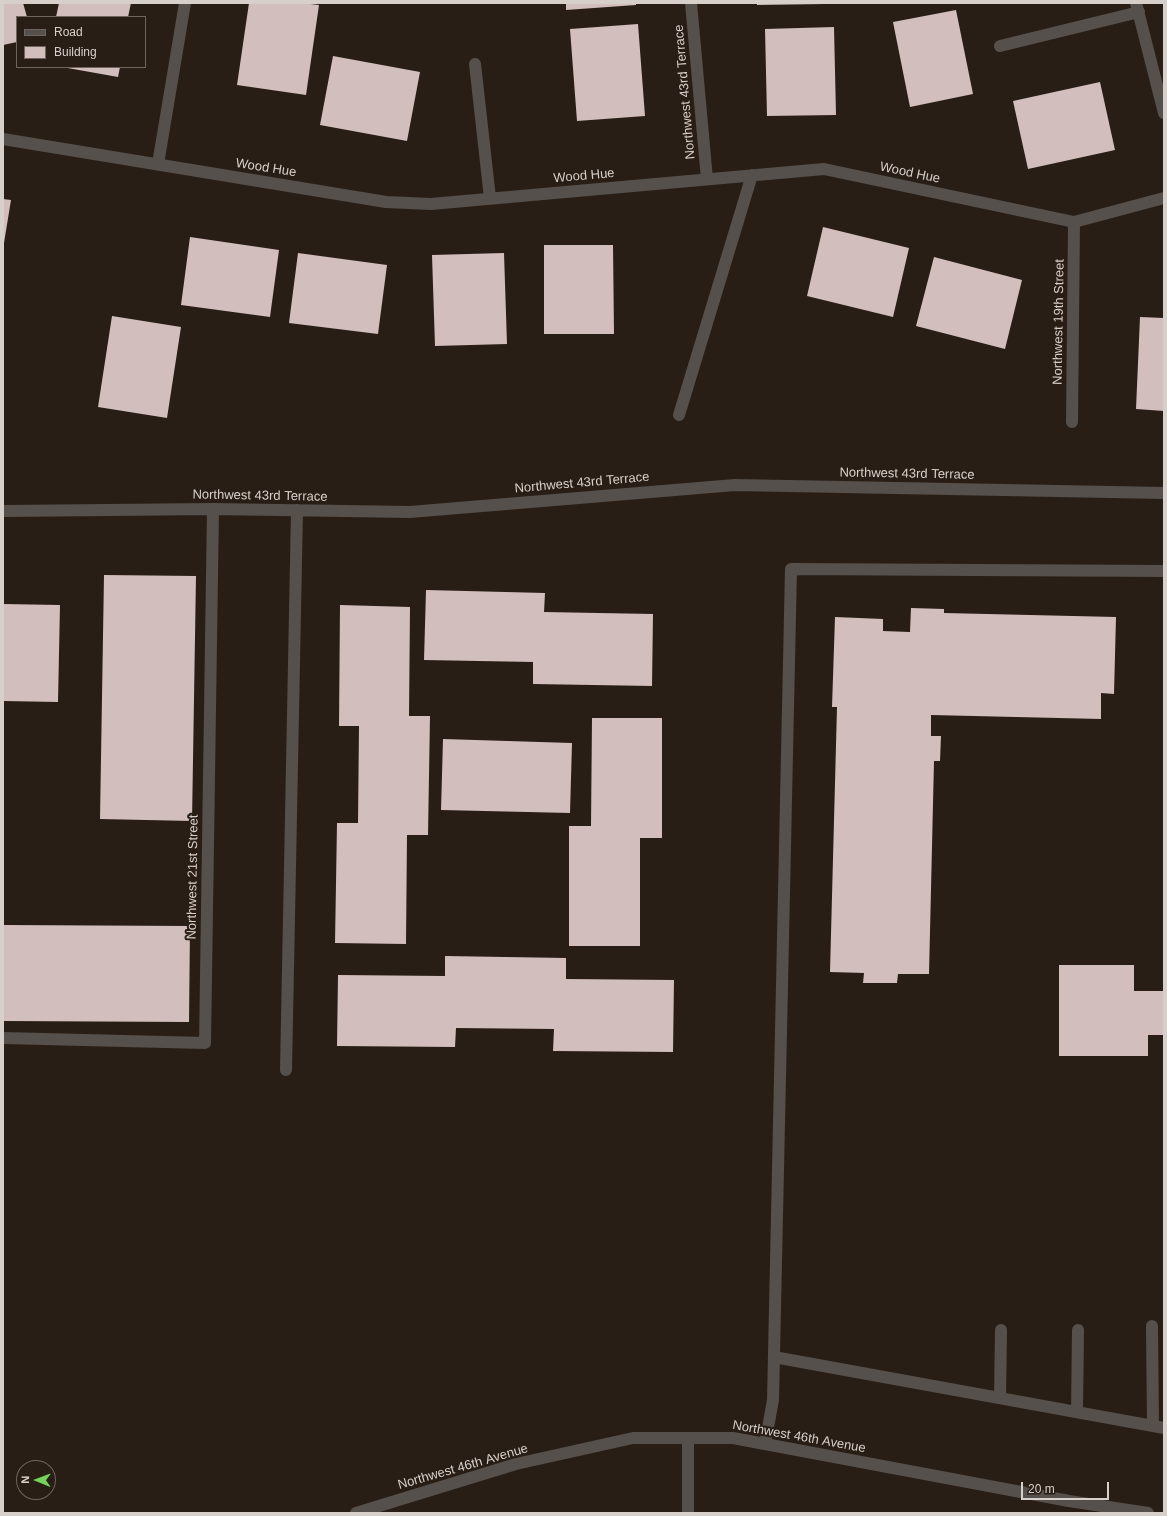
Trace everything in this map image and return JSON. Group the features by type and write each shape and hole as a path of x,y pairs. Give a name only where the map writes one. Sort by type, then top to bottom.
{"street":[{"path":"158,164 185,3"},
{"name":"Northwest 43rd Terrace","path":"692,3 707,179"},
{"path":"1000,46 1137,8 1164,113"},
{"path":"475,64 490,198"},
{"name":"Wood Hue","path":"3,138 386,202 432,204 824,169 1074,222 1164,198"},
{"path":"679,415 752,175"},
{"name":"Northwest 19th Street","path":"1072,422 1074,222"},
{"name":"Northwest 43rd Terrace","path":"3,512 213,509 410,512 735,485 1164,493"},
{"name":"Northwest 21st Street","path":"3,1038 205,1043 213,509"},
{"path":"286,1070 298,510"},
{"path":"765,1444 773,1400 791,569 1164,571"},
{"path":"774,1357 1158,1427 1152,1326"},
{"path":"1000,1398 1001,1330"},
{"path":"1077,1412 1078,1330"},
{"name":"Northwest 46th Avenue","path":"356,1513 375,1510 516,1464 633,1438 733,1438 1069,1501 1148,1513"},
{"path":"688,1438 688,1513"}],"building":[{"path":"3,3 23,3 27,16 16,16 16,42 3,45"},
{"path":"59,3 131,3 128,16 56,16"},
{"path":"249,3 302,3 319,5 306,95 237,85"},
{"path":"566,3 636,3 636,5 566,10"},
{"path":"757,3 825,3 825,4 757,5"},
{"path":"956,10 973,94 910,107 893,22"},
{"path":"638,24 645,116 577,121 570,29"},
{"path":"834,27 836,115 767,116 765,29"},
{"path":"333,56 420,72 407,141 320,125"},
{"path":"68,68 120,68 118,77"},
{"path":"1100,82 1115,150 1028,169 1013,101"},
{"path":"3,199 11,200 4,243 3,243"},
{"path":"823,227 909,248 893,317 807,296"},
{"path":"190,237 279,250 270,317 181,305"},
{"path":"544,245 613,245 614,334 544,334"},
{"path":"298,253 387,265 378,334 289,323"},
{"path":"504,253 507,344 435,346 432,255"},
{"path":"934,257 1022,280 1005,349 916,326"},
{"path":"112,316 181,327 167,418 98,407"},
{"path":"1140,317 1164,318 1164,411 1136,409"},
{"path":"104,575 196,576 192,821 100,819"},
{"path":"426,590 545,593 544,612 653,614 652,686 533,684 533,662 424,660"},
{"path":"3,604 60,605 58,702 3,701"},
{"path":"340,605 410,607 409,716 430,716 428,835 407,835 406,944 335,943 337,823 358,823 359,726 339,726"},
{"path":"911,608 944,609 944,613 1116,617 1114,694 1101,693 1101,719 931,715 931,736 941,736 940,761 934,761 929,974 898,974 897,983 863,983 864,973 830,972 837,707 832,707 835,617 883,619 883,631 910,632"},
{"path":"592,718 662,718 662,838 640,838 640,946 569,946 569,826 591,826"},
{"path":"443,739 572,743 570,813 441,810"},
{"path":"3,925 190,926 189,1022 3,1021"},
{"path":"445,956 566,958 566,979 674,980 673,1052 553,1051 554,1029 456,1028 455,1047 337,1046 338,975 445,976"},
{"path":"1059,965 1134,965 1134,991 1164,991 1164,1035 1148,1035 1148,1056 1059,1056"}]}
